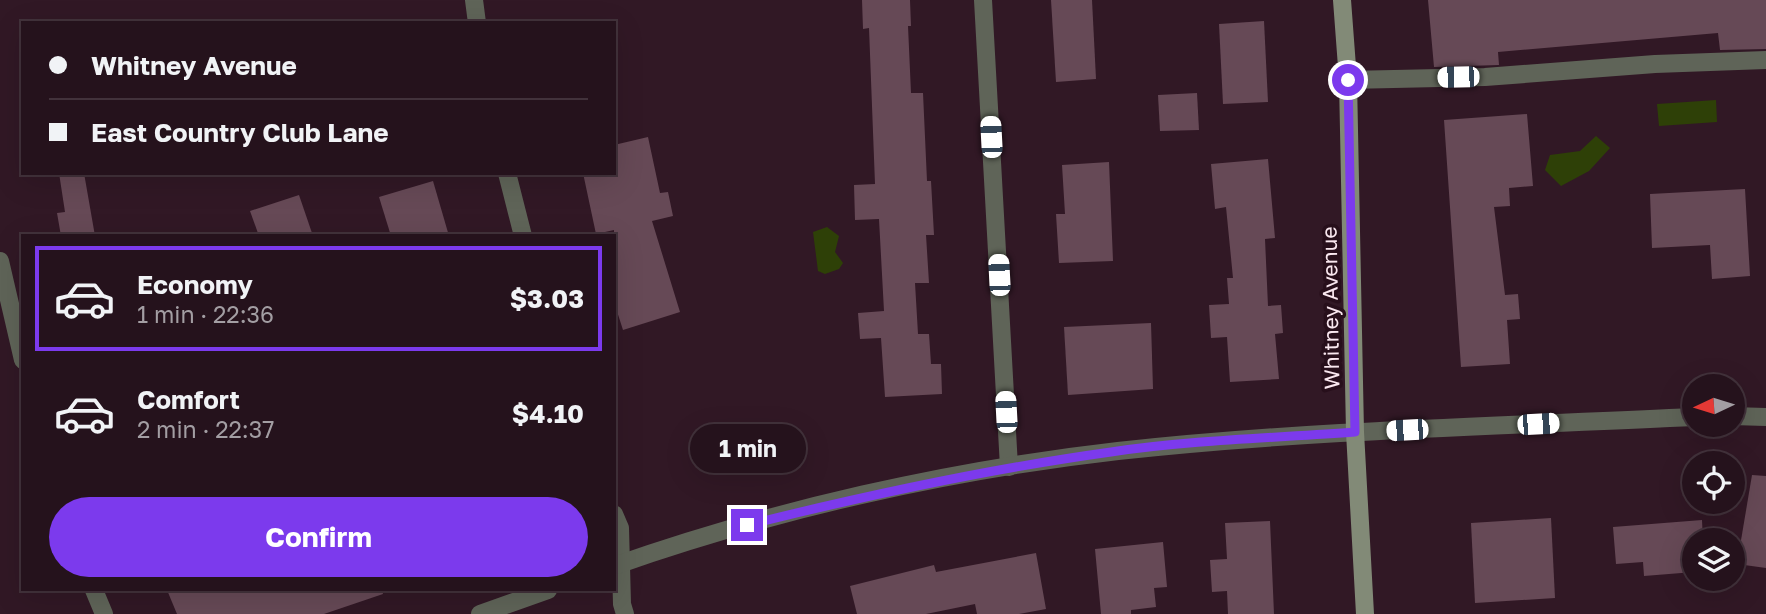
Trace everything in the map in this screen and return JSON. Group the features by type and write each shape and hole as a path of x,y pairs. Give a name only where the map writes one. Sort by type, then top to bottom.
{"street":[{"path":"474,0 477,21"},
{"path":"984,0 1009,467"},
{"name":"Whitney Avenue","path":"1342,0 1348,80 1355,432 1365,614"},
{"path":"1348,80 1485,77 1656,64 1766,60"},
{"path":"508,175 522,234"},
{"path":"0,261 21,351"},
{"path":"1745,416 1766,417"},
{"path":"617,565 747,525 883,492 1009,467 1190,444 1355,432 1682,418"},
{"path":"616,519 620,528 617,565 625,614"},
{"path":"94,591 104,614"},
{"path":"480,614 545,591"}],"shaded area":[{"path":"1716,100 1717,122 1659,126 1657,104"},
{"path":"1596,136 1610,148 1589,171 1561,186 1545,170 1550,155 1580,151"},
{"path":"827,227 839,236 835,252 843,263 839,269 825,274 818,271 813,232"}],"building":[{"path":"862,0 910,0 911,26 908,26 911,93 923,93 927,181 931,181 934,235 926,235 929,283 915,283 918,334 929,334 931,364 941,364 942,394 885,397 881,338 860,339 858,313 884,311 879,219 855,220 854,185 875,184 869,28 863,29"},
{"path":"1051,0 1092,0 1096,79 1056,82"},
{"path":"1428,0 1766,0 1766,49 1720,50 1718,33 1498,52 1499,65 1434,67"},
{"path":"1264,21 1268,102 1223,104 1219,24"},
{"path":"1197,93 1199,130 1160,131 1158,95"},
{"path":"1527,114 1533,186 1509,188 1510,206 1494,207 1505,295 1518,294 1520,319 1507,320 1510,364 1461,367 1444,120"},
{"path":"648,137 660,193 668,192 673,216 652,221 680,312 623,330 616,308 616,234 614,230 596,234 583,175 616,175 616,145"},
{"path":"1268,159 1275,238 1265,239 1268,306 1281,305 1283,333 1275,334 1279,379 1230,382 1227,337 1211,338 1209,305 1229,304 1227,278 1233,278 1226,207 1215,209 1211,164"},
{"path":"1109,162 1113,261 1059,263 1056,214 1065,214 1062,165"},
{"path":"59,175 84,175 95,234 61,234 57,213 65,212"},
{"path":"433,181 448,234 390,234 379,197"},
{"path":"1745,189 1750,276 1712,279 1710,245 1652,248 1650,194"},
{"path":"299,195 312,234 258,234 250,211"},
{"path":"1151,323 1153,389 1068,395 1064,327"},
{"path":"1752,475 1766,476 1766,568 1745,565 1743,528"},
{"path":"1551,518 1555,598 1475,603 1471,523"},
{"path":"1702,520 1702,528 1682,528 1682,573 1644,576 1643,562 1616,564 1613,527"},
{"path":"1270,521 1274,614 1228,614 1227,591 1212,592 1210,560 1227,559 1225,523"},
{"path":"1163,542 1167,587 1154,588 1156,607 1131,610 1131,614 1101,614 1095,549"},
{"path":"1036,553 1046,609 1019,614 977,614 975,604 926,614 857,614 850,586 934,565 936,572"},
{"path":"167,591 382,591 383,594 324,614 177,614"}],"route":[{"path":"747,525 883,492 1009,467 1114,451 1355,432 1348,80"}]}
